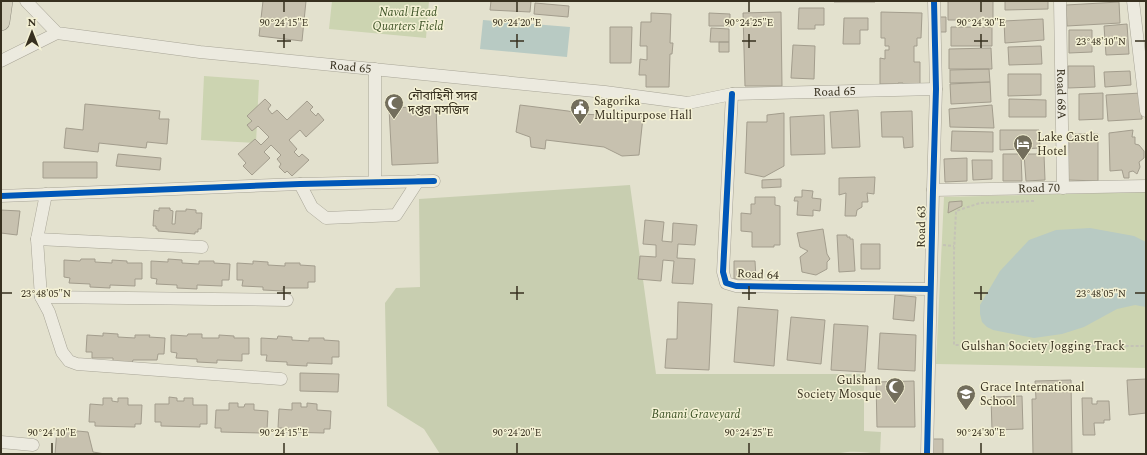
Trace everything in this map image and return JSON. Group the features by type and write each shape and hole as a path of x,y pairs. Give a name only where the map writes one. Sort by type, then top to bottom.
{"highway":[{"path":"1,22 4,1"}],"street":[{"path":"1,61 57,33 26,1"},
{"name":"Road 63","path":"927,454 936,89 934,1"},
{"name":"Road 68A","path":"1060,1 1063,188"},
{"path":"1133,1 1144,75 1146,111"},
{"name":"Road 65","path":"57,33 200,52 605,92 688,103 732,94 936,89"},
{"path":"375,69 375,182"},
{"name":"Road 64","path":"732,94 723,272 726,283 736,286 930,289"},
{"path":"300,184 312,207 326,218 396,215 418,181"},
{"path":"1,196 300,184 434,181"},
{"name":"Road 70","path":"933,190 1146,186"},
{"path":"46,194 37,240 41,297 62,352 69,361 77,364 281,379"},
{"path":"37,240 202,246"},
{"path":"41,297 287,300"},
{"path":"1,442 34,445"}],"green space":[{"name":"Naval Head Quarters Field","path":"332,1 429,1 426,38 329,29"},
{"path":"204,76 259,80 256,143 201,140"},
{"name":"Banani Graveyard","path":"630,185 656,374 864,374 864,431 881,432 880,454 853,452 836,454 440,454 424,429 387,406 385,303 396,288 420,287 419,199"},
{"path":"1146,192 1146,368 936,364 944,197"}],"shaded area":[{"path":"483,20 570,27 567,57 480,49"},
{"path":"1090,228 1134,236 1146,242 1146,307 1135,305 1117,309 1084,327 1062,334 1034,338 993,330 982,322 980,305 1000,271 1029,240 1056,230"}],"building":[{"path":"263,1 306,1 302,41 259,36"},
{"path":"491,1 531,1 530,12 490,10"},
{"path":"875,1 875,2 834,2"},
{"path":"948,1 993,1 993,20 948,20"},
{"path":"1005,1 1048,1 1048,9 1005,10"},
{"path":"1119,2 1120,23 1067,26 1066,5"},
{"path":"535,3 569,6 568,17 534,14"},
{"path":"799,8 824,8 824,25 815,25 815,29 798,29"},
{"path":"781,12 782,86 745,86 743,13"},
{"path":"881,12 922,13 921,38 917,38 917,46 914,46 914,62 920,62 920,84 880,84 880,58 885,59 885,50 889,50 889,46 885,46 885,38 881,38"},
{"path":"651,13 671,14 670,43 673,43 672,54 670,54 669,87 646,87 646,75 639,75 640,59 647,60 647,46 640,46 641,22 651,22"},
{"path":"709,13 730,14 730,26 709,26"},
{"path":"937,17 946,17 946,32 937,32"},
{"path":"844,18 868,18 868,30 860,30 860,44 843,44"},
{"path":"1043,19 1044,40 1005,43 1004,21"},
{"path":"1127,24 1129,54 1106,55 1104,26"},
{"path":"610,27 632,27 631,63 610,63"},
{"path":"951,27 992,27 992,46 951,46"},
{"path":"711,28 729,29 729,42 710,42"},
{"path":"1069,30 1092,30 1092,52 1069,53"},
{"path":"719,42 729,42 729,52 719,52"},
{"path":"793,45 815,46 814,79 791,78"},
{"path":"1041,46 1042,64 1009,65 1008,47"},
{"path":"991,48 992,69 949,69 949,49"},
{"path":"1068,66 1094,66 1095,87 1068,88"},
{"path":"989,69 990,82 950,83 950,70"},
{"path":"1130,71 1131,85 1105,87 1104,72"},
{"path":"1008,74 1041,74 1041,95 1008,96"},
{"path":"990,82 991,102 951,104 950,84"},
{"path":"1103,93 1103,119 1079,120 1079,94"},
{"path":"1141,93 1142,119 1108,121 1106,95"},
{"path":"265,99 271,105 268,109 272,114 277,110 287,120 307,101 313,107 310,110 316,116 318,113 324,120 306,137 300,130 289,140 297,149 294,152 299,157 302,154 309,160 292,176 287,171 285,173 279,167 281,164 277,159 281,155 271,145 264,152 270,158 252,175 243,166 246,163 238,154 255,139 261,145 269,137 258,126 252,131 247,125 252,121 247,116"},
{"path":"1009,99 1046,100 1046,117 1009,117"},
{"path":"85,104 160,111 159,119 169,119 167,144 147,142 146,148 99,143 98,152 64,148 66,128 83,130"},
{"name":"Sagorika Multipurpose Hall","path":"520,105 582,114 618,116 621,113 643,117 639,155 622,156 604,147 546,140 545,149 531,147 530,137 516,132"},
{"path":"992,105 994,128 950,127 949,109"},
{"path":"436,106 438,163 392,165 389,108"},
{"path":"858,110 860,147 832,148 830,112"},
{"path":"912,111 913,147 904,148 903,137 882,137 881,112"},
{"path":"784,113 784,166 764,177 745,173 747,122 767,122 767,115"},
{"path":"824,115 825,154 791,155 790,117"},
{"path":"1000,130 1039,130 1040,148 1000,150"},
{"path":"1133,130 1132,137 1135,137 1135,144 1139,145 1144,151 1144,158 1139,162 1140,167 1137,174 1133,171 1129,172 1129,178 1124,178 1122,170 1110,171 1109,133"},
{"path":"952,131 993,132 993,152 951,151"},
{"path":"1069,134 1098,134 1098,181 1068,180"},
{"path":"118,154 161,158 160,170 116,166"},
{"path":"1003,154 1021,154 1022,181 1003,181"},
{"path":"1024,154 1044,154 1045,180 1026,181"},
{"path":"967,158 967,181 945,182 944,159"},
{"path":"972,160 992,160 992,179 973,180"},
{"path":"43,162 97,162 97,178 43,178"},
{"path":"875,177 874,194 867,193 868,202 862,202 862,207 857,210 856,216 845,216 846,193 839,195 839,178"},
{"path":"781,179 781,187 762,188 762,180"},
{"path":"802,190 813,191 812,198 821,199 820,211 813,210 813,216 797,215 798,201 794,201 795,197 802,197"},
{"path":"755,197 775,197 775,205 780,206 780,245 774,245 774,247 752,247 752,232 741,231 741,213 751,214 751,204 755,204"},
{"path":"962,201 962,206 948,213 949,202"},
{"path":"159,208 170,208 170,210 173,211 172,224 175,224 176,211 186,211 186,209 196,210 196,213 202,213 201,229 198,229 198,232 195,232 195,234 158,231 156,226 153,226 154,210 159,211"},
{"path":"1,210 20,211 17,235 1,233"},
{"path":"645,220 664,222 662,241 672,242 673,223 697,225 695,245 678,244 677,258 695,259 693,284 672,283 674,261 663,260 661,281 638,279 640,256 656,257 656,245 643,244"},
{"path":"823,229 827,254 830,259 827,262 827,269 816,275 802,272 800,257 808,251 800,247 797,233"},
{"path":"837,235 847,235 850,239 853,239 855,271 839,272"},
{"path":"861,244 880,244 880,269 861,269"},
{"path":"81,259 95,259 95,262 112,263 112,260 127,261 127,263 142,263 142,279 135,279 135,286 110,285 110,288 90,287 90,284 69,283 70,278 64,277 64,260 80,261"},
{"path":"168,259 182,260 182,263 199,264 199,261 214,261 214,263 230,264 229,280 222,280 222,286 197,285 197,289 177,288 177,285 156,284 157,279 151,278 151,261 168,262"},
{"path":"253,261 268,262 268,265 285,266 285,263 300,263 300,265 315,266 315,282 308,282 308,288 283,288 283,291 263,290 263,287 242,286 243,280 237,280 237,263 253,264"},
{"path":"734,261 755,261 756,279 734,279"},
{"path":"895,295 916,297 914,321 893,319"},
{"path":"678,302 712,304 709,370 665,368 667,339 677,339"},
{"path":"738,307 778,310 774,366 734,362"},
{"path":"791,317 825,320 821,364 787,360"},
{"path":"834,324 868,326 865,372 831,370"},
{"path":"103,333 118,334 118,337 135,338 135,335 150,335 149,337 165,338 164,354 158,354 157,360 133,360 132,363 113,362 113,358 92,358 92,352 86,352 87,335 103,336"},
{"path":"880,333 916,335 915,371 878,369"},
{"path":"188,334 202,334 202,338 219,338 219,335 234,336 234,338 249,338 249,354 242,354 242,361 217,360 217,363 197,362 197,359 176,358 177,353 171,352 171,335 187,336"},
{"path":"278,336 292,337 292,340 309,341 309,338 324,338 324,340 339,341 339,357 332,357 332,364 307,363 307,366 287,365 287,362 266,361 267,355 261,355 261,338 277,339"},
{"path":"300,373 339,374 338,392 300,391"},
{"path":"1146,379 1146,413 1129,415 1127,380"},
{"path":"1071,380 1072,454 1033,454 1032,399 1036,399 1035,381"},
{"name":"Gulshan Society Mosque","path":"914,381 915,427 877,427 876,382"},
{"path":"1022,396 1023,429 992,430 991,397"},
{"path":"169,397 177,398 177,401 184,401 184,398 193,398 193,405 207,405 207,424 200,424 200,427 161,426 161,422 155,422 155,404 169,404"},
{"path":"103,398 112,398 112,401 118,402 118,398 128,398 128,405 142,405 141,424 135,424 135,427 95,426 95,422 89,422 90,404 103,405"},
{"path":"1082,398 1092,398 1092,404 1097,404 1097,401 1109,401 1110,420 1104,420 1104,423 1094,423 1095,435 1083,435"},
{"path":"229,403 238,403 238,407 244,407 245,404 254,404 254,410 268,411 267,430 261,429 261,433 221,432 221,428 215,428 216,410 229,410"},
{"path":"292,403 301,403 301,407 307,407 307,403 317,404 317,410 331,411 330,429 324,429 324,433 284,432 284,428 278,428 279,409 292,410"},
{"path":"57,429 88,432 93,452 105,454 55,454"},
{"path":"930,439 943,439 943,454 930,454"}],"cycle path":[{"path":"927,454 936,89 934,1"},
{"path":"732,94 723,272 726,283 736,286 930,289"},
{"path":"1,196 300,184 434,181"}],"place":[{"name":"নৌবাহিনী সদর দপ্তর মসজিদ","path":"394,120"},
{"name":"Sagorika Multipurpose Hall","path":"580,125"},
{"name":"Lake Castle Hotel","path":"1023,161"},
{"name":"Gulshan Society Mosque","path":"895,404"},
{"name":"Grace International School","path":"966,411"}]}
